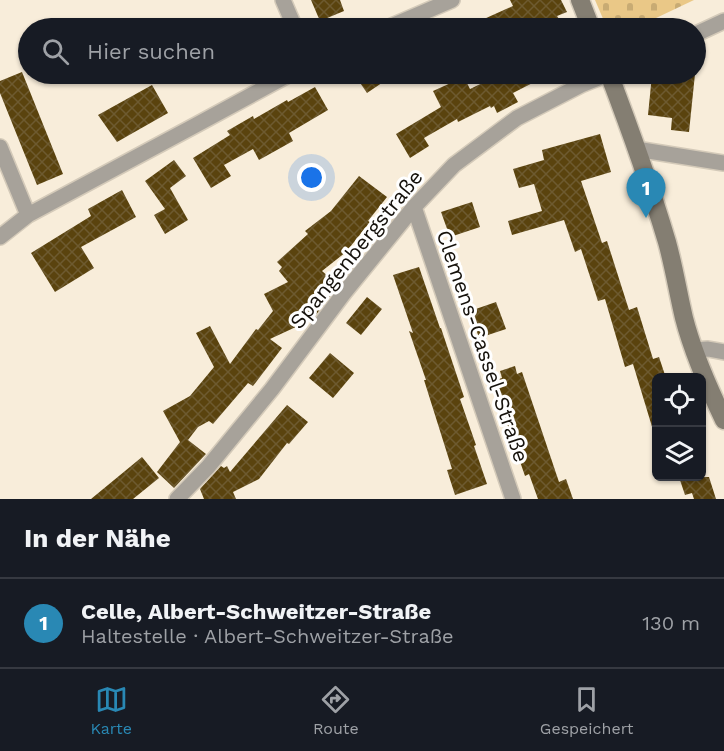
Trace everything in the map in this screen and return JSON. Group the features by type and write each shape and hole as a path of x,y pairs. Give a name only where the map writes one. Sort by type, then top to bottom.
{"street":[{"path":"283,0 291,18"},
{"path":"410,18 452,0"},
{"path":"580,0 587,18"},
{"path":"706,29 724,21"},
{"path":"0,237 28,215 272,84"},
{"name":"Spangenbergstraße","path":"177,499 208,467 251,415 344,293 414,207 454,165 517,118 583,84"},
{"path":"612,84 668,245 684,319 694,350 707,385 724,420"},
{"path":"0,147 28,215"},
{"path":"636,149 724,163"},
{"name":"Clemens-Cassel-Straße","path":"414,207 513,499"},
{"path":"694,350 708,349 724,352"}],"green space":[{"path":"595,0 694,0 656,18 603,18"}],"building":[{"path":"311,0 340,0 344,11 327,18 319,18"},
{"path":"510,0 561,0 567,12 557,16 558,18 486,18 513,6"},
{"path":"18,74 18,84 27,84 63,174 37,185 0,93 0,81"},
{"path":"361,84 380,84 367,93"},
{"path":"448,84 468,84 470,89 480,84 531,84 513,93 518,102 497,113 494,106 491,108 490,106 458,122 457,119 424,138 429,146 410,158 396,134 441,107 433,91"},
{"path":"651,84 694,84 689,132 671,130 672,118 648,115"},
{"path":"152,85 168,113 117,142 98,115"},
{"path":"315,87 328,110 289,133 293,141 259,160 253,149 224,165 231,176 211,188 193,158 230,135 227,131"},
{"path":"600,134 611,172 581,181 602,243 607,241 629,310 637,307 653,359 659,357 664,373 652,373 652,427 633,364 625,367 605,299 598,301 581,249 575,252 564,220 512,235 508,221 542,211 534,184 519,188 513,169 544,160 542,150"},
{"path":"174,160 186,176 170,188 188,220 165,234 154,215 165,209 145,181"},
{"path":"359,176 387,197 346,252 322,271 338,285 313,319 270,339 282,348 253,386 248,383 213,424 209,421 198,427 188,440 206,454 174,488 157,472 180,442 163,411 190,396 214,367 196,333 210,326 230,364 256,329 258,330 273,311 264,294 288,282 279,271 282,267 277,262 308,234 305,231 331,211"},
{"path":"122,190 136,217 81,247 94,268 55,292 31,253 91,216 88,209"},
{"path":"472,202 480,227 450,237 441,212"},
{"path":"419,267 464,397 460,399 487,484 455,495 447,470 452,469 409,331 413,333 393,275"},
{"path":"367,297 382,309 361,335 346,323"},
{"path":"496,302 506,329 479,338 470,311"},
{"path":"330,353 354,373 333,398 309,378"},
{"path":"515,366 517,374 522,372 559,482 566,479 573,499 538,499 529,474 525,476 492,381 502,378 500,371"},
{"path":"287,405 308,422 289,444 287,443 259,479 233,492 236,499 204,499 200,489 221,466 224,468 227,466 230,472"},
{"path":"142,457 159,478 133,499 91,499"},
{"path":"706,477 709,477 716,499 694,499 692,493 685,495 680,481 706,481"}],"place":[{"name":"Celle, Albert-Schweitzer-Straße","path":"646,218"}]}
